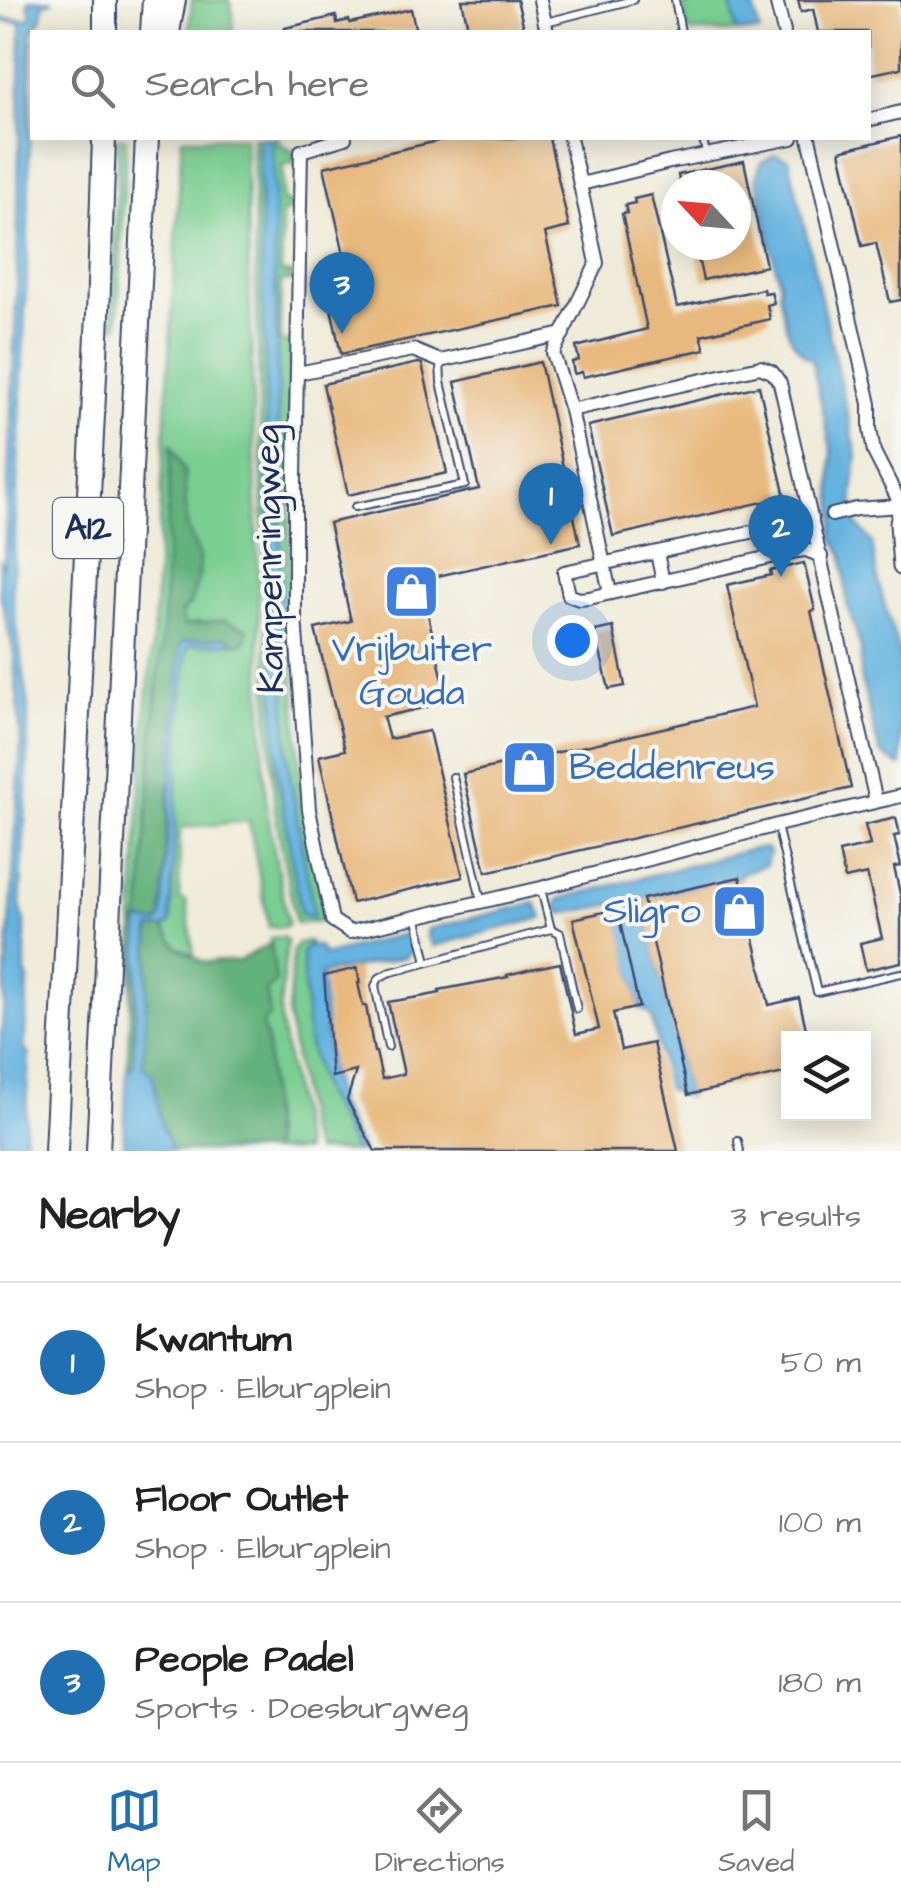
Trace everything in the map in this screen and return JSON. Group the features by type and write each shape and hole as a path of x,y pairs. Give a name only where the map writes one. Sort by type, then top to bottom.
{"highway":[{"path":"104,0 105,30"},
{"path":"152,30 154,0"},
{"path":"168,30 174,0"},
{"name":"A12","path":"56,1151 104,140"},
{"name":"A12","path":"98,1151 148,143"}],"street":[{"path":"540,0 546,27"},
{"path":"776,0 784,30"},
{"path":"871,119 901,112"},
{"name":"Kampenringweg","path":"339,140 302,151 295,617 309,810 332,920 350,932 541,888 901,796"},
{"path":"571,140 597,264 553,353 570,410 610,594"},
{"path":"582,184 783,140"},
{"path":"809,140 870,404 874,452 901,506 901,567"},
{"path":"298,373 414,350 440,361 563,334"},
{"path":"570,410 760,367 772,372 780,383 876,801"},
{"path":"832,515 901,506"},
{"path":"812,519 564,572 569,595 578,599 610,594 796,551 821,556"},
{"path":"658,553 664,582"}],"lane":[{"path":"546,27 632,0"},
{"path":"675,0 681,30"},
{"path":"703,140 707,156"},
{"path":"355,507 464,486 440,382 440,361"},
{"path":"453,777 481,901"},
{"path":"777,825 817,992 901,972"},
{"path":"541,888 551,930"},
{"path":"416,915 427,962"},
{"path":"388,1048 375,986 379,978 551,930 560,934 577,1009"},
{"path":"738,1141 740,1151"}],"green space":[{"path":"192,0 229,0 233,30 189,30"},
{"path":"730,0 737,30 689,30 683,6"},
{"path":"118,140 126,140 118,326 112,326"},
{"path":"182,140 245,140 264,771 267,811 288,924 269,927 249,821 180,828 179,899 186,901 194,955 177,947 164,928 170,924 171,914 187,649 190,645 244,643 200,622 184,626 181,613 190,604 199,576 199,556 187,526 184,471 172,447 141,913 134,927 142,759 154,625"},
{"path":"252,140 258,140 277,771 301,914 312,917 288,763 273,140 294,152 294,164 283,165 282,202 293,203 293,211 282,212 281,273 292,274 291,281 281,281 280,342 290,342 289,605 302,796 326,917 319,921 296,924 275,811 269,727"},
{"path":"171,445 184,471 187,526 199,556 199,576 190,604 181,613 184,626 223,620 248,629 245,643 185,641 169,784 162,918 157,924 139,924 133,1065 127,1071 134,928 141,913 163,624"},
{"path":"151,928 164,928 177,947 203,962 238,961 271,943 276,982 266,991 270,1015 262,1024 267,1042 272,1151 172,1151 143,1065"},
{"path":"283,937 287,941 281,1025 304,1151 272,1151 267,1042 261,1024 270,1015 266,991 276,982 270,938"},
{"path":"309,941 302,954 308,1040 322,1091 355,1151 315,1151 307,1132 288,1016 293,950 299,943"}],"water":[{"path":"53,0 44,4 42,18 30,30 27,266 12,594 28,703 20,906 25,923 28,979 24,1050 29,1054 24,1151 0,1151 0,1051 21,740 13,649 0,592 0,559 4,567 17,288 21,23 0,18 29,19 28,3"},
{"path":"730,0 752,0 760,30 737,30"},
{"path":"258,140 273,140 288,763 312,917 301,914 277,771"},
{"path":"775,154 789,159 857,456 855,522 872,542 878,582 901,659 901,766 880,753 861,678 861,648 847,603 843,556 833,537 832,453 812,360 791,338 783,312 756,177 761,162"},
{"path":"227,637 229,643 190,645 187,649 170,924 151,928 150,932 143,1065 153,1076 162,1127 172,1151 123,1151 127,1071 133,1065 139,924 142,920 157,924 162,918 180,645 185,641"},
{"path":"766,848 766,865 741,873 740,877 643,899 688,1097 667,1089 651,1015 639,1007 615,904 562,914 557,908 559,899"},
{"path":"535,903 542,918 433,946 427,937 428,929"},
{"path":"405,934 413,948 405,957 321,974 330,1076 338,1104 362,1151 355,1151 322,1091 308,1040 302,954 306,946 318,946 324,955"}],"building":[{"path":"462,0 517,0 523,24 518,30 469,30"},
{"path":"798,0 901,0 901,68 871,74 871,30 818,30 813,9 801,12"},
{"path":"411,9 416,30 285,30 336,16 337,23"},
{"path":"901,136 901,300 890,302 876,243 862,246 840,151"},
{"path":"442,140 549,140 569,227 545,233 562,306 341,354 325,281 349,276 324,167"},
{"path":"744,161 746,170 702,170"},
{"path":"751,194 766,266 703,280 698,260 751,260"},
{"path":"651,195 661,238 661,260 666,260 677,307 763,289 764,293 771,292 774,303 767,305 770,319 701,335 705,349 583,377 582,372 574,374 572,362 579,360 576,347 647,329 622,214 627,213 625,205 635,203 634,199"},
{"path":"540,362 580,544 420,580 448,702 383,717 389,739 429,731 463,877 352,903 319,756 345,750 315,629 351,621 329,523 479,489 455,382"},
{"path":"422,364 447,473 348,495 323,384"},
{"path":"759,386 785,497 613,536 588,426"},
{"path":"804,563 851,788 486,872 463,774 754,707 727,585"},
{"path":"613,627 625,686 609,689 595,631"},
{"path":"896,818 900,835 894,836 901,866 894,867 901,898 901,962 866,970 860,943 882,938 867,874 845,879 839,852 870,845 865,825"},
{"path":"740,877 769,1005 799,998 806,1031 781,1031 781,1074 688,1095 643,899"},
{"path":"617,909 639,1007 613,1013 621,1050 653,1043 678,1151 375,1151 347,1100 356,1071 332,1077 324,976 357,968 382,1079 404,1074 388,1002 440,993 439,990 560,963 576,1034 599,1029 573,919"}],"place":[{"name":"People Padel","path":"342,334"},
{"name":"Kwantum","path":"551,545"},
{"name":"Floor Outlet","path":"781,577"},
{"name":"Vrijbuiter Gouda","path":"412,592"},
{"name":"Beddenreus","path":"530,768"},
{"name":"Sligro","path":"740,912"}]}
